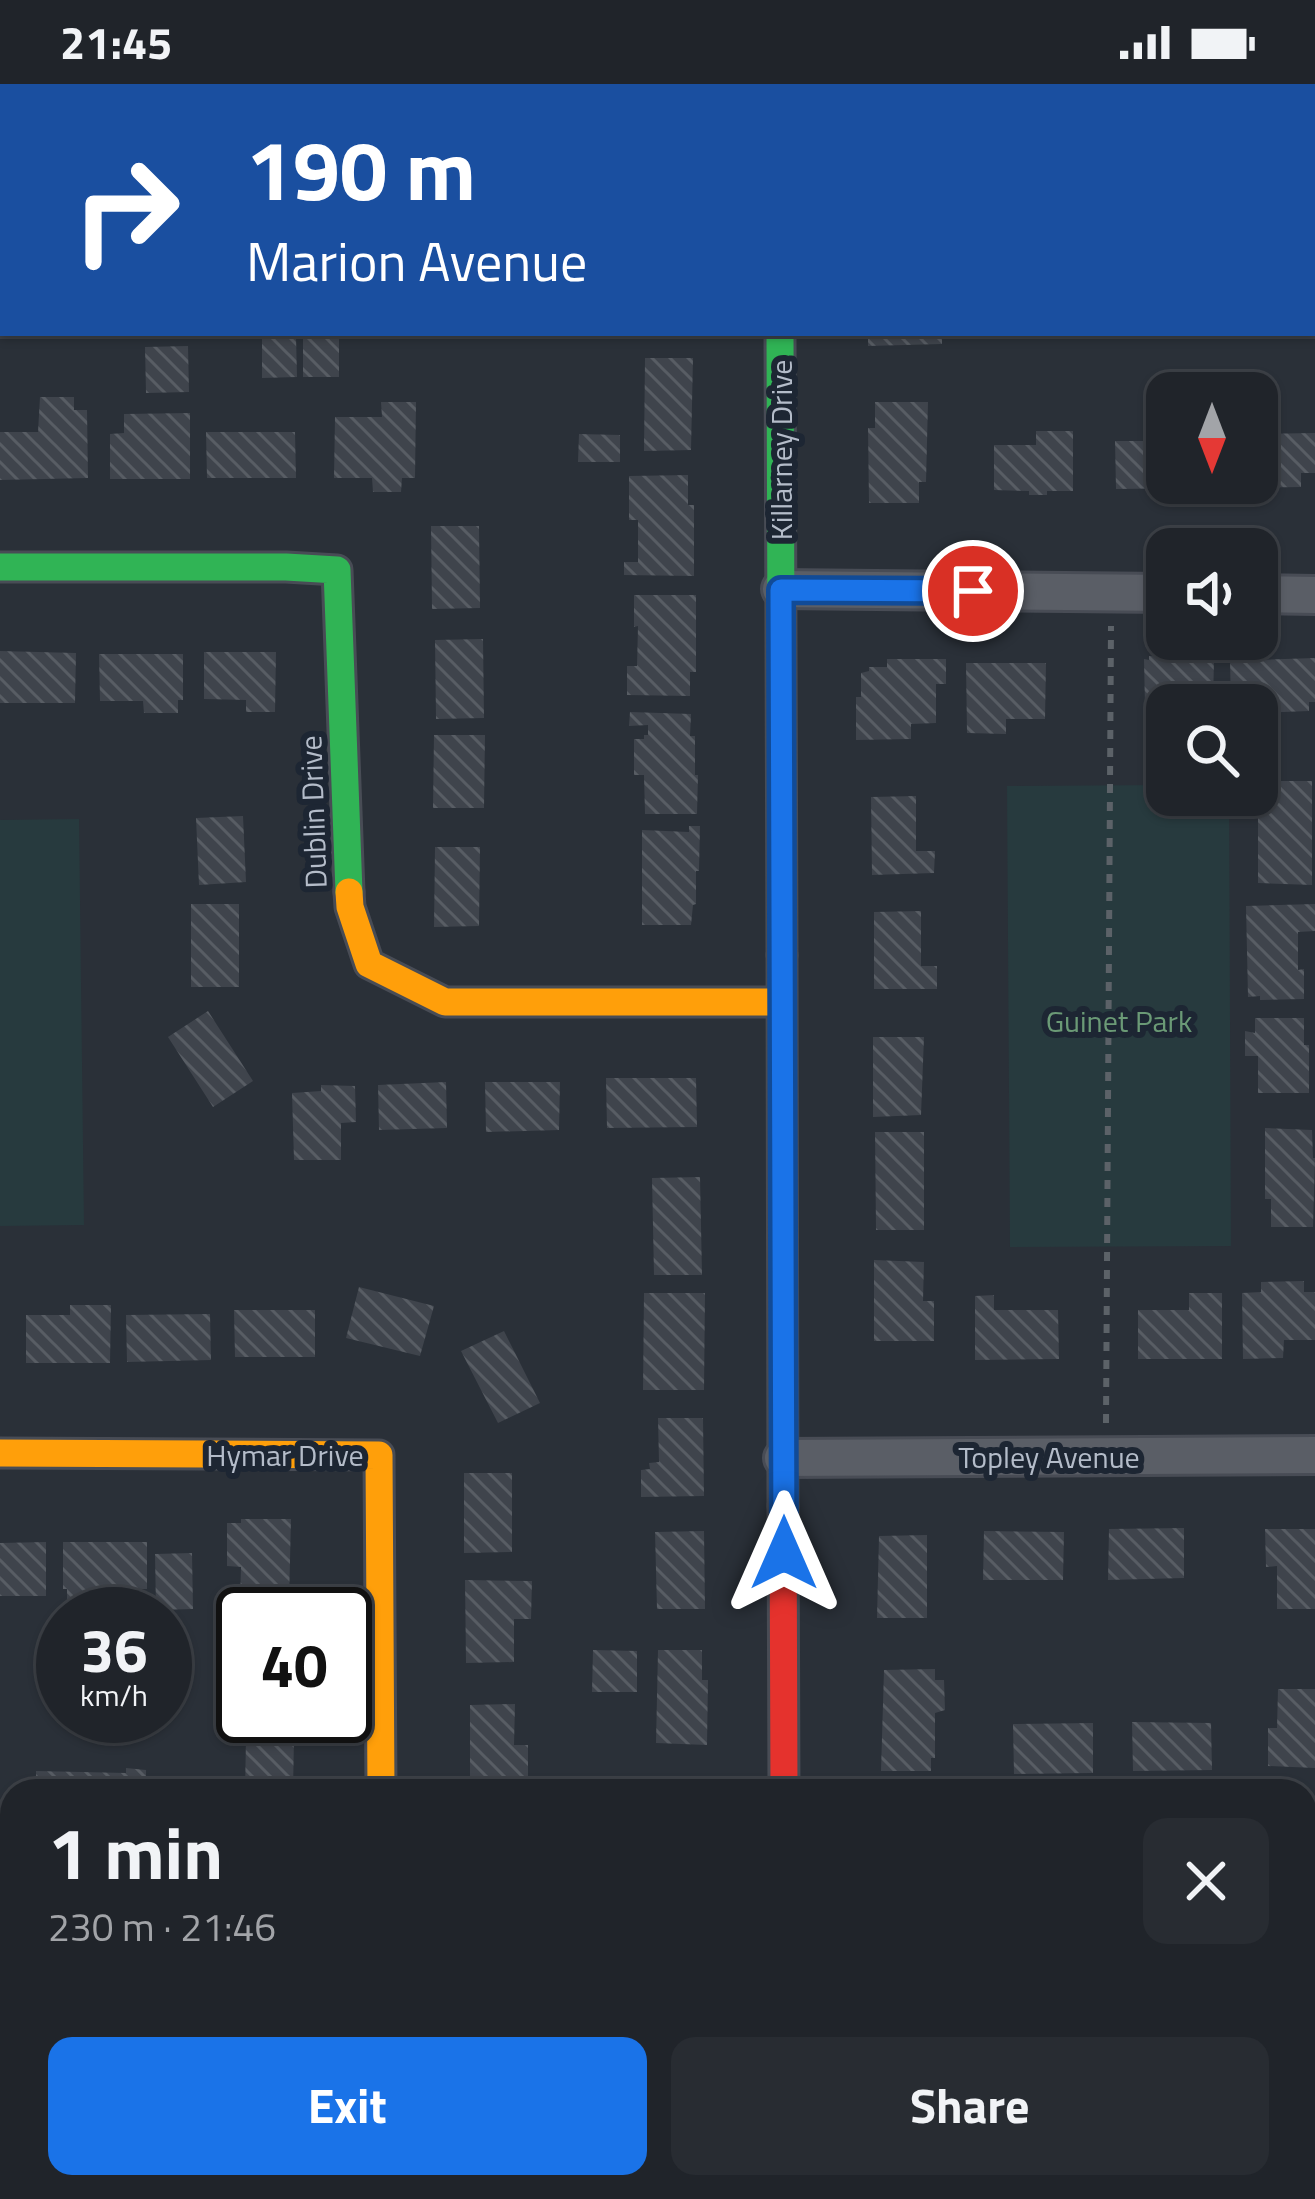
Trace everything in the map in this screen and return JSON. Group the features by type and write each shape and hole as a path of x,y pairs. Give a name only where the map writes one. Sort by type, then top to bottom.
{"street":[{"name":"Killarney Drive","path":"780,336 784,1779"},
{"name":"Dublin Drive","path":"0,567 337,570 350,907 369,964 446,1001 782,1001"},
{"path":"781,590 1146,593"},
{"path":"1278,594 1315,595"},
{"name":"Hymar Drive","path":"0,1453 379,1455 381,1779"},
{"name":"Topley Avenue","path":"783,1458 1315,1455"}],"path":[{"path":"1105,1456 1111,593"}],"green space":[{"name":"Guinet Park","path":"1146,785 1146,816 1229,816 1231,1246 1010,1247 1007,786"},
{"path":"79,819 84,1225 0,1226 0,820"}],"building":[{"path":"262,336 296,336 297,377 262,378"},
{"path":"303,336 339,336 339,377 303,377"},
{"path":"868,336 942,336 942,344 868,346"},
{"path":"188,346 189,392 146,393 145,347"},
{"path":"645,358 693,358 691,450 644,451"},
{"path":"40,397 74,397 74,410 87,410 88,478 0,480 0,432 38,432"},
{"path":"381,402 416,402 415,478 402,478 401,492 373,492 372,478 334,478 335,417 382,417"},
{"path":"875,402 928,402 926,482 919,482 919,503 869,503 868,428 875,428"},
{"path":"190,413 190,479 110,479 110,434 124,433 124,414"},
{"path":"1036,431 1073,431 1073,491 1029,495 1029,491 994,490 994,445 1036,445"},
{"path":"206,432 295,432 296,478 207,478"},
{"path":"1315,433 1315,473 1301,473 1301,487 1278,487 1278,434"},
{"path":"579,434 620,435 620,462 578,462"},
{"path":"1115,441 1146,441 1146,489 1116,489"},
{"path":"688,475 688,505 694,505 694,576 624,575 624,562 638,562 638,520 629,520 629,476"},
{"path":"431,526 479,526 480,608 432,609"},
{"path":"634,595 696,595 696,672 690,672 690,696 627,695 627,666 637,666"},
{"path":"483,639 484,718 436,719 435,640"},
{"path":"0,651 76,653 75,703 0,703"},
{"path":"204,652 276,652 275,712 246,712 246,700 204,699"},
{"path":"99,654 183,654 183,700 178,700 178,713 144,713 143,701 100,701"},
{"path":"1315,658 1315,702 1309,702 1309,711 1278,712 1278,684 1231,684 1230,661"},
{"path":"887,659 946,659 946,684 936,684 936,723 911,724 911,739 856,740 861,673 869,667 887,667"},
{"path":"1144,659 1214,660 1213,684 1146,684 1145,707"},
{"path":"966,663 1046,663 1045,719 1006,719 1006,734 967,733"},
{"path":"630,712 691,714 697,814 645,814 644,775 634,775 634,739 648,735 648,725 629,726"},
{"path":"434,735 485,735 484,808 433,808"},
{"path":"1278,781 1312,781 1312,885 1258,883 1258,816 1278,816"},
{"path":"916,796 916,851 935,851 934,873 872,875 871,797"},
{"path":"243,816 246,882 199,885 196,818"},
{"path":"689,826 700,826 691,925 642,925 642,830 689,832"},
{"path":"435,847 480,847 479,926 434,927"},
{"path":"191,904 239,904 239,987 191,987"},
{"path":"1315,904 1315,931 1298,932 1304,999 1248,997 1246,906"},
{"path":"921,911 921,966 937,966 937,989 874,989 874,912"},
{"path":"208,1011 253,1081 213,1107 168,1037"},
{"path":"1255,1018 1304,1018 1309,1093 1258,1093 1258,1056 1245,1056 1245,1031 1255,1033"},
{"path":"873,1037 924,1037 921,1115 873,1117"},
{"path":"606,1078 696,1078 697,1127 607,1128"},
{"path":"446,1082 447,1128 379,1130 378,1085"},
{"path":"485,1082 560,1082 559,1130 486,1132"},
{"path":"321,1085 355,1086 356,1122 341,1123 341,1160 294,1160 292,1093 321,1091"},
{"path":"1265,1128 1312,1130 1313,1227 1271,1227 1271,1199 1265,1199"},
{"path":"875,1132 924,1132 924,1230 876,1230"},
{"path":"700,1177 702,1275 654,1275 652,1178"},
{"path":"874,1260 924,1262 923,1301 934,1301 934,1341 874,1341"},
{"path":"1304,1281 1304,1292 1315,1292 1315,1340 1284,1340 1283,1358 1243,1359 1242,1293 1261,1292 1261,1282"},
{"path":"359,1287 434,1306 420,1356 346,1338"},
{"path":"644,1293 705,1293 704,1390 643,1390"},
{"path":"1189,1293 1222,1293 1222,1359 1138,1359 1138,1310 1189,1310"},
{"path":"994,1295 994,1310 1058,1310 1059,1359 975,1360 975,1296"},
{"path":"70,1305 111,1305 110,1363 26,1363 26,1315 70,1315"},
{"path":"234,1310 315,1310 315,1357 235,1357"},
{"path":"210,1314 211,1360 127,1362 126,1315"},
{"path":"504,1331 540,1403 498,1423 461,1351"},
{"path":"658,1418 703,1418 704,1496 641,1497 641,1470 659,1462"},
{"path":"464,1473 512,1473 512,1552 464,1553"},
{"path":"241,1519 291,1519 289,1587 240,1587 241,1567 227,1566 227,1523 241,1523"},
{"path":"1184,1528 1184,1578 1108,1580 1109,1529"},
{"path":"1265,1529 1315,1529 1315,1609 1277,1609 1277,1566 1266,1567"},
{"path":"704,1531 705,1609 657,1609 655,1532"},
{"path":"984,1531 1064,1532 1063,1580 983,1580"},
{"path":"927,1535 927,1618 877,1618 879,1536"},
{"path":"46,1542 46,1587 36,1587 36,1596 0,1596 0,1543"},
{"path":"63,1542 147,1542 147,1587 63,1587"},
{"path":"192,1553 193,1609 192,1587 156,1587 155,1554"},
{"path":"465,1580 532,1581 531,1619 514,1619 514,1662 466,1663"},
{"path":"593,1650 637,1651 637,1692 592,1692"},
{"path":"658,1650 702,1650 702,1680 708,1680 707,1745 656,1743"},
{"path":"935,1669 935,1680 944,1680 945,1710 935,1713 931,1771 881,1771 884,1670"},
{"path":"1278,1689 1315,1689 1315,1768 1268,1766 1268,1728 1277,1728"},
{"path":"515,1704 514,1745 528,1745 528,1779 470,1779 470,1705"},
{"path":"1132,1722 1211,1723 1212,1770 1133,1771"},
{"path":"1093,1723 1093,1773 1014,1774 1013,1724"},
{"path":"246,1743 294,1743 293,1779 245,1779"},
{"path":"126,1768 146,1770 146,1779 36,1779 36,1771 126,1773"}],"traffic: fast":[{"path":"780,336 782,955"},
{"path":"0,567 337,570 349,892"}],"traffic: slow":[{"path":"349,892 369,964 445,1002 782,1002"},
{"path":"782,955 783,1506"},
{"path":"0,1453 379,1455 381,1779"}],"traffic: jam":[{"path":"783,1506 784,1779"}],"route":[{"path":"784,1553 781,590 973,591"}]}
